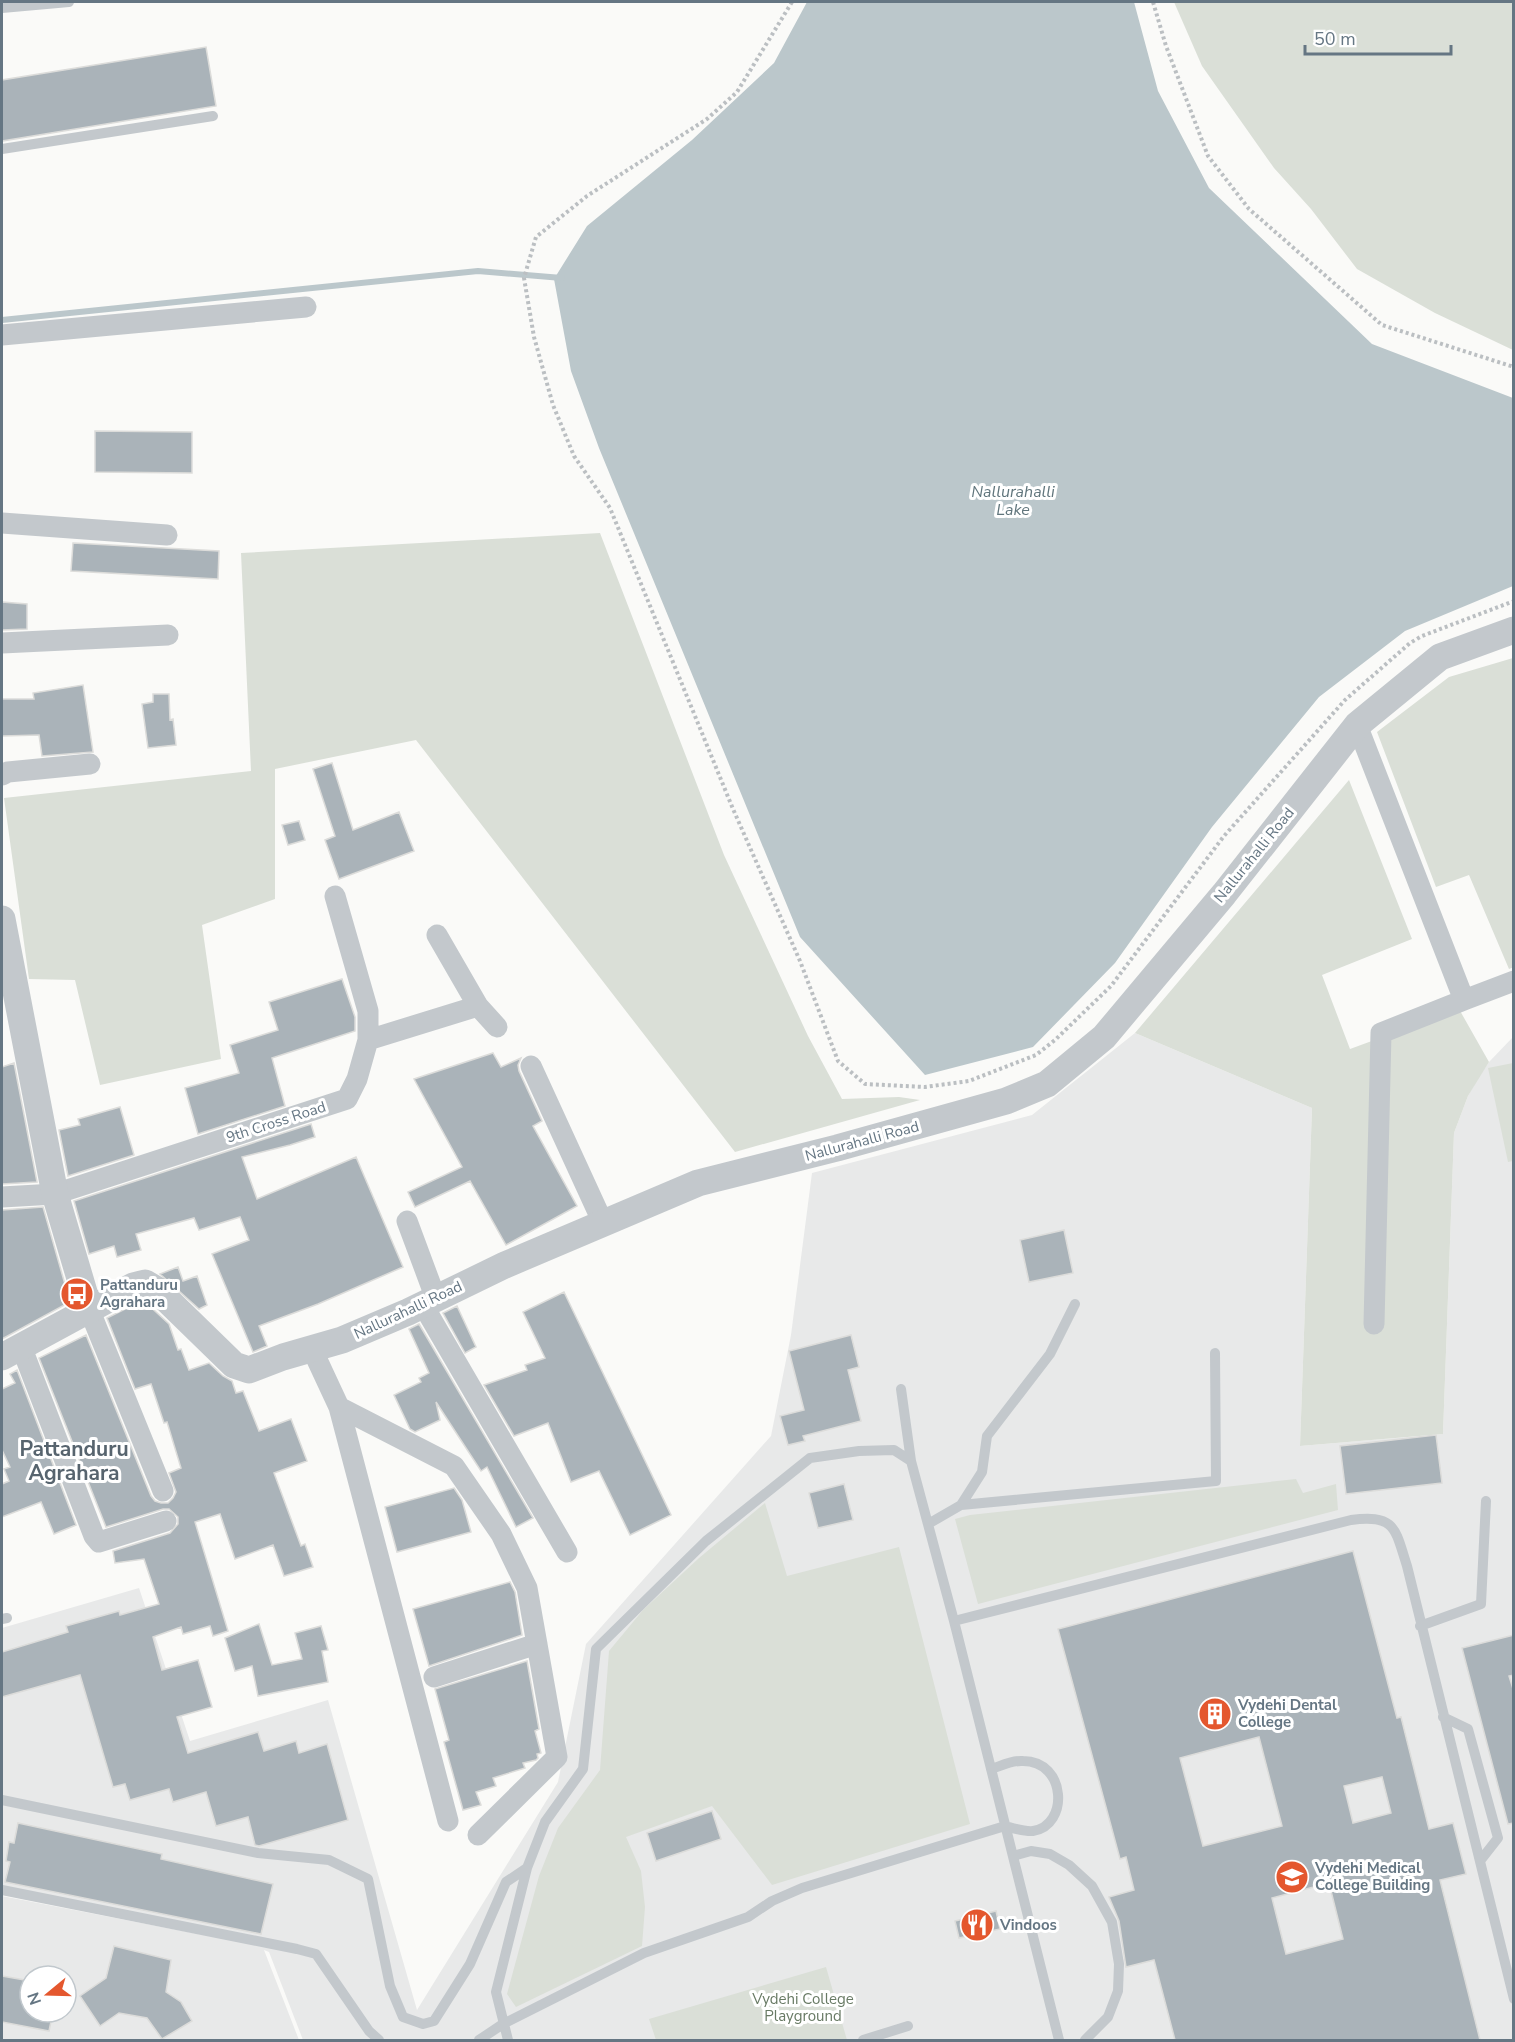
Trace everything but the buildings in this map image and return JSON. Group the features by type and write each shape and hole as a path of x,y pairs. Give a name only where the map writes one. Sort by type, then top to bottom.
{"street":[{"path":"2,335 306,308"},
{"path":"2,523 167,535"},
{"name":"Nallurahalli Road","path":"89,1309 132,1286 145,1283 157,1290 234,1365 249,1370 283,1357 342,1340 430,1302 505,1265 698,1183 837,1148 1006,1101 1047,1084 1104,1037 1224,894 1357,725 1440,657 1514,630"},
{"path":"2,643 168,635"},
{"path":"1357,725 1464,1000"},
{"path":"2,775 8,772 90,764"},
{"name":"9th Cross Road","path":"2,1197 55,1194 347,1099 357,1079 368,1040 368,1011 335,896"},
{"path":"2,919 55,1194 89,1309 163,1491"},
{"path":"437,935 478,1006 497,1027"},
{"path":"1374,1324 1381,1033 1514,981"},
{"path":"368,1040 478,1006"},
{"path":"531,1066 603,1223"},
{"path":"406,1221 430,1302 567,1552"},
{"path":"89,1309 11,1352 94,1536 99,1542 166,1521"},
{"path":"312,1349 339,1407 448,1821"},
{"path":"339,1407 454,1466 501,1534 527,1588 557,1757 478,1835"},
{"path":"434,1677 537,1644"}],"lane":[{"path":"2,8 69,2"},
{"path":"2,149 213,116"},
{"path":"961,1505 982,1472 987,1436 1050,1354 1075,1304"},
{"path":"928,1524 961,1505 1216,1481 1215,1353"},
{"path":"901,1389 911,1461 954,1621 1059,2040"},
{"path":"508,2040 496,1992 527,1868 545,1822 583,1769 596,1649 706,1540 810,1458 859,1451 894,1450 911,1461"},
{"path":"1420,1626 1481,1604 1486,1501"},
{"path":"954,1621 1351,1520 1369,1518 1384,1521 1395,1530 1407,1566 1514,1999"},
{"path":"1443,1717 1468,1729 1498,1838 1480,1861"},
{"path":"479,2040 503,2024 644,1953 748,1917 772,1901 802,1888 1005,1826 1031,1832 1048,1822 1056,1811 1059,1793 1056,1781 1051,1774 1034,1762 1022,1760 991,1769"},
{"path":"2,1800 258,1853 329,1860 368,1879 390,1986 403,2017 423,2024 434,2021 470,1964 506,1882 527,1868"},
{"path":"1013,1856 1031,1851 1050,1854 1069,1865 1092,1886 1112,1922 1119,1964 1118,1991 1108,2017 1085,2040"},
{"path":"2,1890 316,1954 369,2031 379,2040"},
{"path":"863,2040 908,2026"}],"path":[{"path":"792,2 737,92 706,119 587,196 536,237 524,278 534,337 553,405 574,456 610,508 734,809 800,961 838,1061 866,1084 925,1087 969,1081 1036,1055 1056,1040 1111,986 1224,836 1345,700 1410,643 1422,636 1514,601"},
{"path":"1153,2 1166,46 1208,156 1249,209 1382,325 1514,367"}],"shaded area":[{"path":"1135,1033 1312,1108 1300,1446 1443,1434 1454,1133 1468,1096 1478,1078 1489,1062 1513,1037 1513,2040 303,2040 269,1952 264,1950 299,2040 2,2040 2,1896 203,1935 2,1891 2,1628 139,1588 190,1741 328,1700 417,2010 558,1782 586,1644 771,1436 791,1335 812,1173 1032,1115"}],"green space":[{"path":"1174,2 1513,2 1513,350 1435,313 1357,269 1311,209 1274,168 1202,66"},
{"path":"600,533 724,855 808,1036 842,1099 899,1097 920,1100 735,1152 416,740 275,769 275,899 202,925 221,1059 100,1085 75,980 29,979 4,798 251,771 241,553"},
{"path":"1513,658 1514,967 1509,969 1469,875 1436,887 1377,732 1449,677"},
{"path":"1349,780 1412,939 1322,975 1350,1049 1459,1009 1489,1062 1468,1096 1454,1133 1443,1434 1300,1446 1312,1108 1135,1033"},
{"path":"1513,1063 1513,1161 1508,1162 1488,1068"},
{"path":"1296,1479 1303,1493 1336,1484 1338,1510 978,1604 955,1519 970,1515"},
{"path":"765,1503 787,1576 899,1547 970,1824 772,1885 712,1806 626,1837 641,1871 645,1907 642,1946 516,2007 507,1994 539,1876 558,1828 600,1770 609,1651 643,1610 699,1558"},
{"name":"Vydehi College Playground","path":"826,1967 847,2040 656,2040 649,2019"}],"water":[{"name":"Nallurahalli Lake","path":"807,2 1134,2 1158,91 1209,188 1372,344 1513,398 1513,586 1405,631 1319,697 1212,827 1115,963 1033,1047 925,1075 800,937 599,448 571,371 554,279 587,226 692,140 774,63"}],"waterway":[{"path":"2,320 478,271 562,278"}],"place":[{"name":"Pattanduru Agrahara","path":"77,1294"},
{"name":"Vydehi Dental College","path":"1215,1714"},
{"name":"Vydehi Medical College Building","path":"1292,1877"},
{"name":"Vindoos","path":"977,1925"}],"district":[{"name":"Pattanduru Agrahara","path":"74,1461"}]}
